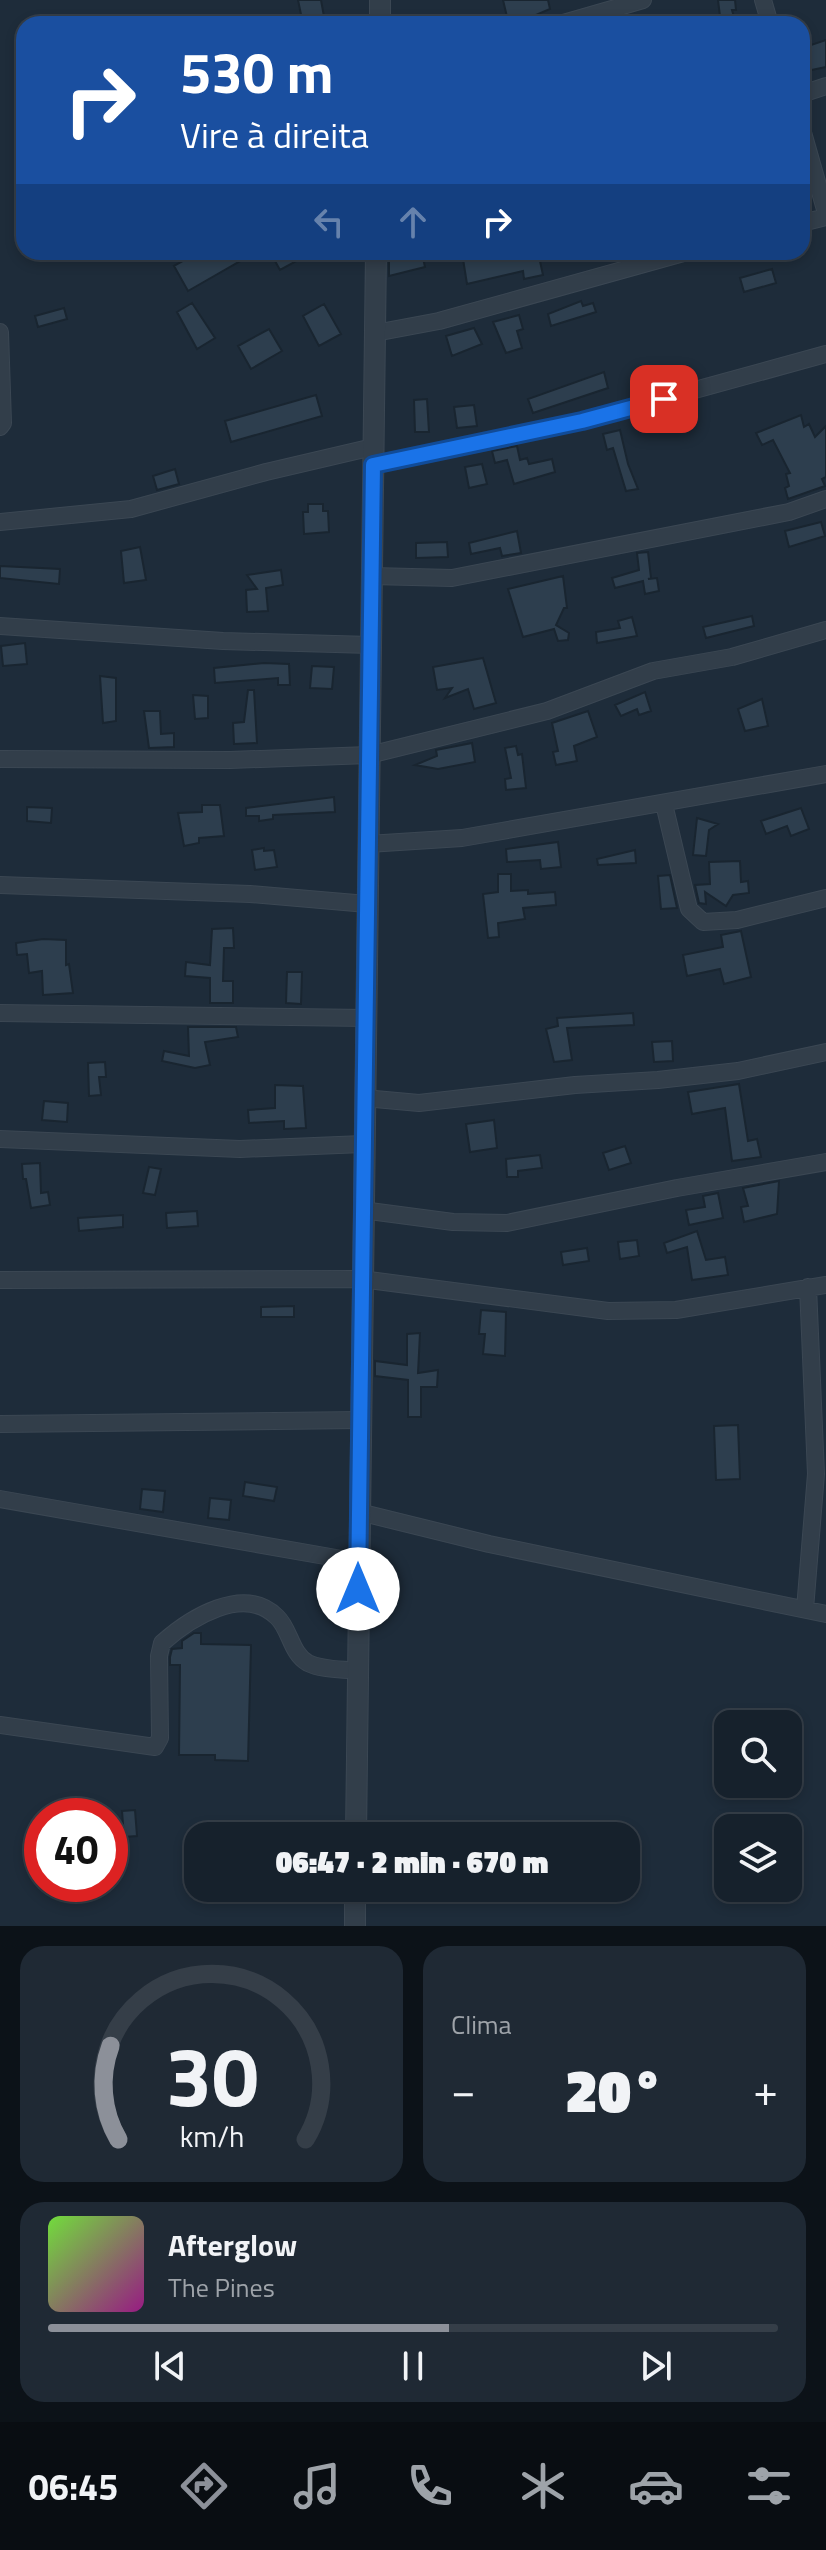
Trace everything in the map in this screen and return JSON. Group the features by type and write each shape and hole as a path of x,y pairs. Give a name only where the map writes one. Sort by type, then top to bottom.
{"street":[{"path":"588,16 643,0"},
{"path":"810,158 826,215"},
{"path":"356,1822 376,260"},
{"path":"375,333 439,321 658,260"},
{"path":"0,332 3,354 3,423 0,427"},
{"path":"0,522 131,509 266,472 582,421 826,354"},
{"path":"372,576 452,578 508,569 789,512 826,499"},
{"path":"0,626 223,641 371,645"},
{"path":"0,759 230,760 369,755 547,711 653,671 732,657 826,630"},
{"path":"368,844 462,838 826,774"},
{"path":"664,804 689,909 703,922 737,920 826,898"},
{"path":"0,885 250,894 367,904"},
{"path":"0,1013 366,1018"},
{"path":"364,1098 419,1103 575,1085 658,1080 738,1071 826,1052"},
{"path":"0,1139 240,1149 363,1144"},
{"path":"362,1210 453,1222 507,1223 677,1188 826,1162"},
{"path":"0,1280 361,1279 608,1311 676,1310 826,1285"},
{"path":"805,1609 816,1474 808,1287"},
{"path":"0,1424 360,1420"},
{"path":"0,1499 359,1562"},
{"path":"359,1512 489,1544 826,1614"},
{"path":"0,1725 155,1747 160,1738 159,1656 162,1643 228,1602 259,1605 278,1617 299,1655 308,1663 358,1671"},
{"path":"355,1902 355,1926"}],"building":[{"path":"298,0 321,0 324,16 301,16"},
{"path":"503,0 548,0 550,9 534,16 507,16"},
{"path":"718,0 735,0 734,16 720,16"},
{"path":"826,40 826,67 810,70 810,45"},
{"path":"185,260 242,260 188,291 174,266"},
{"path":"274,260 298,260 280,270"},
{"path":"389,260 424,260 425,267 389,276"},
{"path":"463,260 540,260 543,275 524,279 523,271 467,284"},
{"path":"772,269 776,283 744,292 740,278"},
{"path":"581,301 583,306 593,303 596,312 551,326 548,314"},
{"path":"192,303 215,338 197,349 177,312"},
{"path":"324,304 341,334 319,346 303,316"},
{"path":"64,308 67,319 38,327 35,316"},
{"path":"519,315 523,329 517,331 522,348 506,353 493,322"},
{"path":"474,328 482,344 452,356 446,336"},
{"path":"269,329 282,351 251,369 238,346"},
{"path":"604,372 608,388 533,413 528,399"},
{"path":"316,395 322,416 231,442 225,421"},
{"path":"427,399 429,432 415,432 414,400"},
{"path":"474,405 477,426 457,428 454,407"},
{"path":"801,415 804,427 809,424 815,437 826,426 826,477 822,479 825,486 788,499 786,474 790,473 773,440 762,445 756,433"},
{"path":"620,430 638,489 626,491 613,448 607,450 603,434"},
{"path":"517,446 520,460 527,458 529,464 552,459 555,472 514,484 507,460 495,463 492,451"},
{"path":"482,464 487,484 469,488 465,467"},
{"path":"175,469 179,484 157,490 153,476"},
{"path":"308,504 323,504 323,511 328,511 329,532 304,534 303,512 308,512"},
{"path":"821,522 825,536 789,547 785,531"},
{"path":"517,531 521,553 502,556 500,548 471,554 469,543"},
{"path":"447,542 448,557 416,558 416,543"},
{"path":"140,547 146,580 124,583 121,551"},
{"path":"648,552 651,578 648,579 657,578 659,591 645,594 643,581 615,588 612,578 639,570 637,553"},
{"path":"0,566 60,569 59,584 0,578"},
{"path":"281,570 283,585 266,588 268,611 247,612 246,590 257,589 247,575"},
{"path":"563,576 567,608 564,608 556,625 569,633 568,640 558,641 554,629 523,637 508,589"},
{"path":"752,616 754,626 706,638 703,627"},
{"path":"632,617 637,636 597,643 596,632 620,628 618,621"},
{"path":"25,643 27,664 3,666 1,646"},
{"path":"483,658 496,703 474,709 468,689 445,698 452,688 437,690 433,667"},
{"path":"289,664 290,685 278,685 278,678 215,683 214,668"},
{"path":"312,666 334,667 332,689 310,688"},
{"path":"100,676 116,678 116,721 103,723"},
{"path":"248,690 254,690 257,743 234,744 233,723 244,722"},
{"path":"645,692 651,711 639,715 637,709 621,716 615,705"},
{"path":"193,695 208,696 208,718 195,719"},
{"path":"762,699 768,726 745,731 738,709"},
{"path":"144,711 160,711 161,734 174,733 174,747 149,748"},
{"path":"588,711 597,737 574,746 577,761 556,765 553,752 558,751 552,723"},
{"path":"472,743 475,762 438,769 415,765 437,756 436,750"},
{"path":"516,746 518,755 522,754 526,788 506,790 505,779 511,778 505,748"},
{"path":"334,797 335,812 273,815 273,819 259,821 259,816 246,816 246,808"},
{"path":"202,805 220,805 224,836 199,838 199,843 184,846 178,813 202,812"},
{"path":"27,807 52,808 51,823 27,821"},
{"path":"801,808 809,829 791,836 787,826 766,834 761,821"},
{"path":"697,818 718,824 709,830 706,856 693,855"},
{"path":"558,842 561,867 541,869 540,860 507,862 506,849"},
{"path":"264,848 264,851 274,850 277,867 255,870 252,850"},
{"path":"635,850 636,863 598,865 597,859"},
{"path":"740,861 741,882 748,881 749,893 733,895 726,906 705,892 706,904 699,903 695,885 710,884 709,862"},
{"path":"498,874 511,874 511,891 528,890 528,894 555,892 556,905 523,908 525,919 498,923 499,937 488,938 483,894 498,892"},
{"path":"670,875 677,908 661,909 658,876"},
{"path":"233,928 234,948 224,948 223,981 233,981 233,1003 210,1003 210,978 185,976 186,962 210,965 212,929"},
{"path":"741,931 751,977 724,984 720,969 687,976 683,955 723,947 721,935"},
{"path":"66,940 66,965 69,964 73,993 43,995 42,971 29,973 27,954 17,955 16,943"},
{"path":"287,972 302,972 301,1004 286,1003"},
{"path":"633,1013 634,1025 567,1028 572,1060 554,1062 546,1029 558,1026 557,1018"},
{"path":"188,1027 236,1027 238,1037 205,1042 210,1065 195,1068 162,1061 164,1051 189,1056"},
{"path":"672,1041 673,1061 654,1062 652,1042"},
{"path":"105,1062 106,1077 99,1077 101,1095 89,1096 88,1063"},
{"path":"739,1084 748,1141 757,1139 761,1157 732,1161 725,1108 692,1114 688,1092"},
{"path":"275,1085 303,1086 306,1128 284,1129 284,1121 249,1123 248,1110 275,1108"},
{"path":"44,1101 68,1103 67,1122 42,1120"},
{"path":"494,1120 497,1148 470,1152 466,1124"},
{"path":"625,1146 631,1163 609,1170 603,1153"},
{"path":"540,1155 542,1168 518,1171 518,1177 507,1177 506,1159"},
{"path":"40,1163 41,1193 48,1192 50,1205 31,1208 22,1164"},
{"path":"149,1167 161,1169 155,1195 143,1193"},
{"path":"779,1181 777,1214 744,1222 741,1207 748,1206 743,1188"},
{"path":"718,1193 723,1218 689,1225 686,1210 705,1207 703,1196"},
{"path":"197,1211 198,1226 167,1228 166,1213"},
{"path":"123,1215 123,1227 79,1231 78,1218"},
{"path":"697,1231 706,1260 725,1257 728,1275 692,1280 687,1247 667,1253 664,1243"},
{"path":"637,1240 639,1256 620,1259 618,1242"},
{"path":"587,1248 589,1261 563,1265 561,1252"},
{"path":"294,1306 294,1317 261,1317 261,1307"},
{"path":"481,1310 506,1312 505,1356 483,1354 485,1334 479,1334"},
{"path":"420,1333 418,1373 438,1370 437,1387 421,1387 421,1417 408,1417 408,1380 375,1376 375,1361 407,1365 407,1334"},
{"path":"738,1425 740,1479 716,1480 714,1426"},
{"path":"245,1482 277,1487 274,1501 243,1496"},
{"path":"142,1489 165,1491 163,1512 140,1509"},
{"path":"210,1498 231,1500 229,1520 208,1518"},
{"path":"194,1633 201,1633 201,1644 251,1645 248,1761 215,1760 215,1755 179,1755 180,1665 170,1665 170,1657 172,1649 182,1648 182,1641"},
{"path":"135,1810 137,1836 128,1837 128,1811"}],"route":[{"path":"358,1589 373,465 582,421 664,399"}]}
